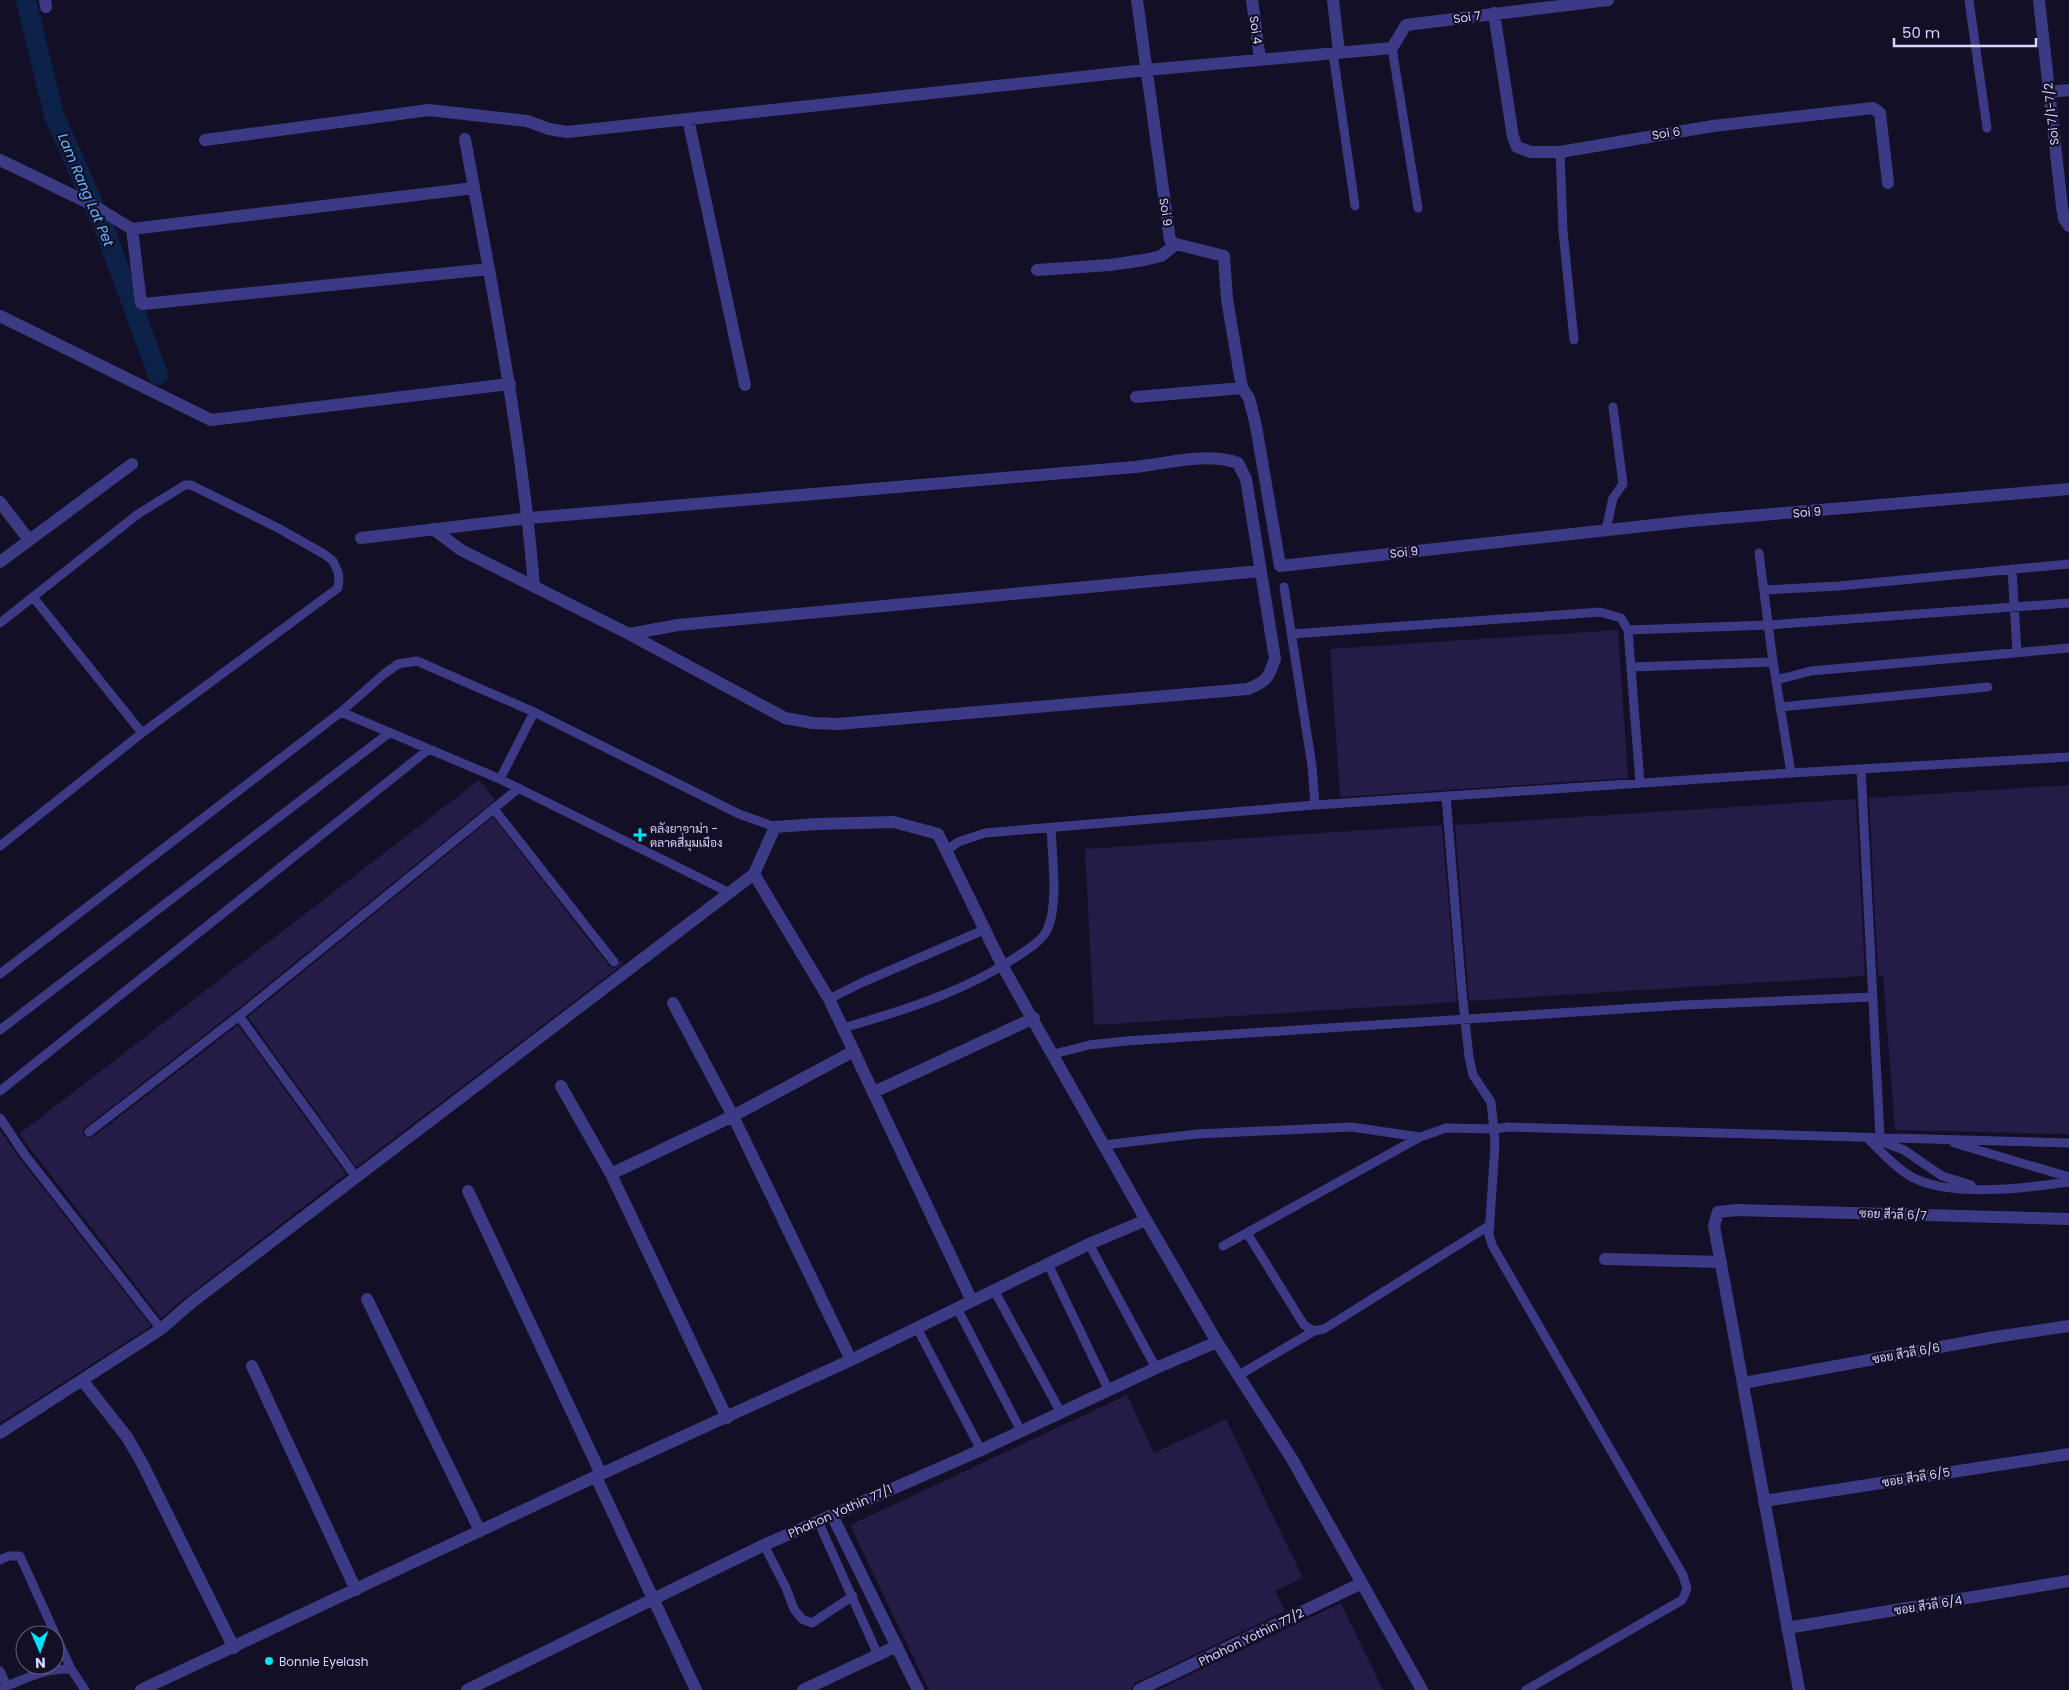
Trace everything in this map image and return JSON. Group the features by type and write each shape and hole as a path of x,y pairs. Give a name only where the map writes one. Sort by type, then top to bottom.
{"street":[{"name":"Soi 9","path":"1136,0 1170,240 1176,244 1224,256 1228,299 1242,388 1249,398 1256,426 1280,566 1690,521 2069,489"},
{"name":"Soi 4","path":"1252,0 1260,59"},
{"path":"1333,0 1336,52"},
{"name":"Soi 7","path":"1392,48 1406,24 1608,0"},
{"name":"Soi 7/1-7/2","path":"2039,0 2062,207 2064,219 2069,226"},
{"name":"Soi 6","path":"1494,13 1513,137 1517,147 1531,152 1560,152 1713,126 1873,108 1880,113 1888,183"},
{"path":"205,140 429,110 527,121 549,129 567,132 1146,70 1392,48"},
{"path":"2048,92 2069,90"},
{"path":"688,119 745,385"},
{"path":"465,138 510,384 528,518 534,587"},
{"path":"0,160 94,206 132,229 474,188"},
{"path":"132,229 141,303 144,304 489,269"},
{"path":"1037,270 1110,265 1144,260 1160,256 1176,244"},
{"path":"0,316 211,420 510,384"},
{"path":"1136,397 1242,388"},
{"path":"360,538 433,529 528,518 1225,458 1238,463 1246,479 1275,658 1264,682 1248,689 838,724 812,724 785,718 629,634 461,550 433,529"},
{"path":"0,562 132,464"},
{"path":"0,502 30,540"},
{"path":"629,634 678,625 1260,571"},
{"path":"0,1434 161,1329 191,1303 754,874 775,827 894,822 938,834 1004,966 1104,1146 1218,1342 1292,1460 1422,1690"},
{"path":"754,874 829,999 972,1301"},
{"path":"673,1003 733,1116 851,1360"},
{"path":"874,1092 1034,1018"},
{"path":"611,1174 733,1116 854,1051"},
{"path":"561,1086 611,1174 727,1418"},
{"path":"468,1191 696,1690"},
{"name":"ซอย สีวลี 6/7","path":"1721,1262 1714,1226 1718,1212 1737,1210 2069,1220"},
{"path":"141,1690 234,1648 598,1475 851,1360 1089,1244 1146,1220"},
{"path":"1605,1260 1721,1262 1798,1690"},
{"path":"368,1299 480,1531"},
{"name":"ซอย สีวลี 6/6","path":"1743,1383 1995,1337 2069,1326"},
{"name":"Phahon Yothin 77/1","path":"468,1690 764,1545 981,1450 1156,1368 1218,1342"},
{"path":"252,1366 356,1590"},
{"path":"82,1380 127,1437 142,1463 234,1648"},
{"name":"ซอย สีวลี 6/5","path":"1764,1501 2069,1454"},
{"path":"832,1515 918,1690"},
{"name":"ซอย สีวลี 6/4","path":"1787,1628 2069,1581"},
{"name":"Phahon Yothin 77/2","path":"1140,1690 1362,1583"},
{"path":"803,1690 897,1646"}],"lane":[{"path":"1969,0 1987,128"},
{"path":"1392,48 1418,208"},
{"path":"1336,52 1355,206"},
{"path":"1560,152 1563,231 1574,340"},
{"path":"1606,530 1614,498 1623,484 1613,407"},
{"path":"0,623 138,514 185,485 191,485 278,528 333,561 339,580 338,588 142,733 0,846"},
{"path":"1760,553 1773,662 1791,773"},
{"path":"1764,590 1839,586 2069,564"},
{"path":"2012,569 2017,653"},
{"path":"1284,587 1312,766 1315,805"},
{"path":"33,598 142,733"},
{"path":"1628,630 1769,625 2069,603"},
{"path":"1292,634 1600,612 1621,618 1628,630 1640,783"},
{"path":"1776,680 1811,671 2069,648"},
{"path":"0,974 341,712 398,664 417,661 534,712 738,814 775,827"},
{"path":"1632,667 1773,662"},
{"path":"1780,707 1988,687"},
{"path":"341,712 500,779 728,892"},
{"path":"500,779 534,712"},
{"path":"0,1030 390,732"},
{"path":"0,1091 429,749"},
{"path":"947,850 958,842 985,833 1315,805 1791,773 2069,757"},
{"path":"1861,769 1880,1137"},
{"path":"88,1132 239,1016 519,788"},
{"path":"1446,796 1465,1020 1472,1071 1491,1102 1494,1129 1495,1145 1489,1235 1492,1246 1683,1575 1687,1589 1682,1600 1526,1690"},
{"path":"494,809 614,962"},
{"path":"843,1028 895,1013 930,1000 1004,966 1034,945 1046,932 1052,916 1053,871 1050,828"},
{"path":"829,999 861,983 986,929"},
{"path":"1054,1054 1090,1045 1126,1041 1685,1005 1872,997"},
{"path":"239,1016 356,1177"},
{"path":"0,1118 25,1155 161,1329"},
{"path":"1104,1146 1197,1134 1351,1127 1420,1137"},
{"path":"1223,1246 1420,1137 1446,1128 1494,1129 1508,1127 2069,1143"},
{"path":"1866,1137 1912,1178 1937,1186 1987,1189 2020,1188 2069,1182"},
{"path":"1866,1137 1898,1146 1942,1176 1987,1189"},
{"path":"1931,1139 1956,1143 2069,1177"},
{"path":"1239,1375 1314,1331 1324,1329 1490,1225"},
{"path":"1247,1233 1304,1325 1314,1331"},
{"path":"1089,1244 1156,1368"},
{"path":"1048,1264 1109,1391"},
{"path":"994,1290 1060,1413"},
{"path":"957,1308 1021,1432"},
{"path":"917,1328 981,1450"},
{"path":"818,1521 878,1655"},
{"path":"764,1545 794,1609 802,1619 812,1623 853,1596"},
{"path":"0,1560 9,1556 20,1556 71,1669 85,1690"},
{"path":"0,1671 4,1688 32,1674 60,1668 71,1669"}],"building":[{"path":"1618,630 1628,778 1340,797 1330,649"},
{"path":"479,780 495,800 235,1011 83,1129 84,1136 93,1137 238,1025 346,1174 161,1318 19,1134"},
{"path":"2069,785 2069,1134 1895,1130 1883,975 1878,975 1869,798"},
{"path":"1856,799 1865,976 1469,1001 1455,825"},
{"path":"493,817 609,966 612,968 617,967 620,960 623,964 356,1167 248,1017"},
{"path":"1442,825 1457,1002 1094,1025 1085,849"},
{"path":"0,1130 20,1159 151,1326 0,1423"},
{"path":"1127,1395 1154,1453 1226,1419 1303,1578 1275,1591 1285,1611 1135,1683 1131,1690 929,1690 850,1525"},
{"path":"1341,1603 1383,1690 1158,1690 1292,1626"}],"waterway":[{"name":"Lam Rang Lat Pet","path":"26,0 54,115 106,233 158,375"}],"place":[{"name":"คลังยาอาม่า - ตลาดสี่มุมเมือง","path":"640,835"},
{"name":"Bonnie Eyelash","path":"269,1661"}]}
